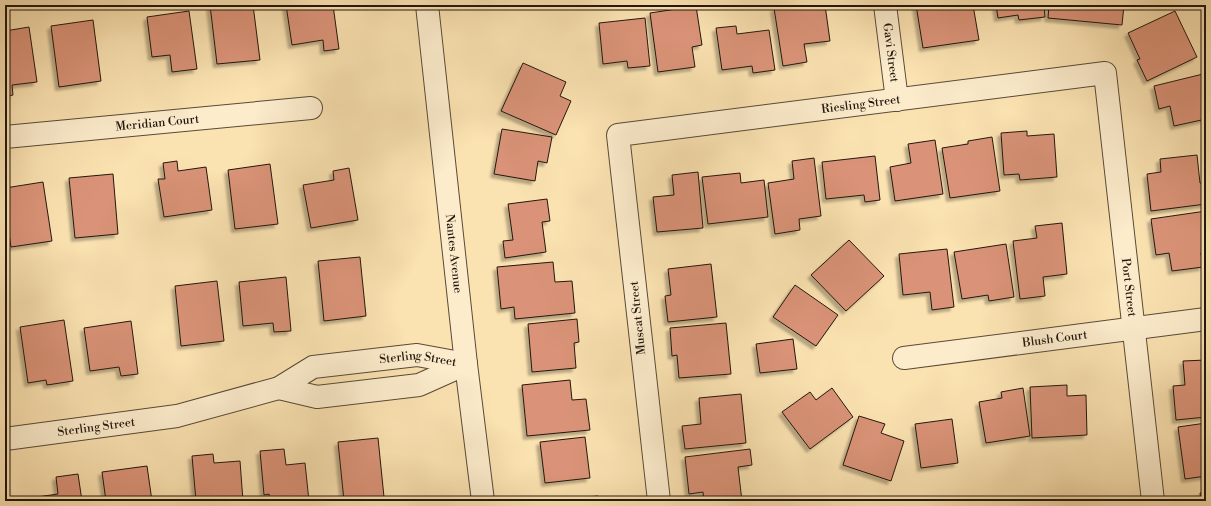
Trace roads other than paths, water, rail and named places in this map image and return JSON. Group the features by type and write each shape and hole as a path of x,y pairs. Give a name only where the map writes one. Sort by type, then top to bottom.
{"street":[{"name":"Nantes Avenue","path":"427,5 466,364 483,501"},
{"name":"Gavi Street","path":"885,5 897,100"},
{"name":"Riesling Street","path":"618,135 1105,74"},
{"name":"Port Street","path":"1105,74 1153,501"},
{"name":"Meridian Court","path":"5,137 311,108"},
{"name":"Muscat Street","path":"618,135 658,501"},
{"name":"Blush Court","path":"904,358 1133,327 1206,319"},
{"name":"Sterling Street","path":"5,439 177,416 279,388 313,367 417,356 466,364"},
{"name":"Sterling Street","path":"279,388 317,397 419,385 466,364"}]}
